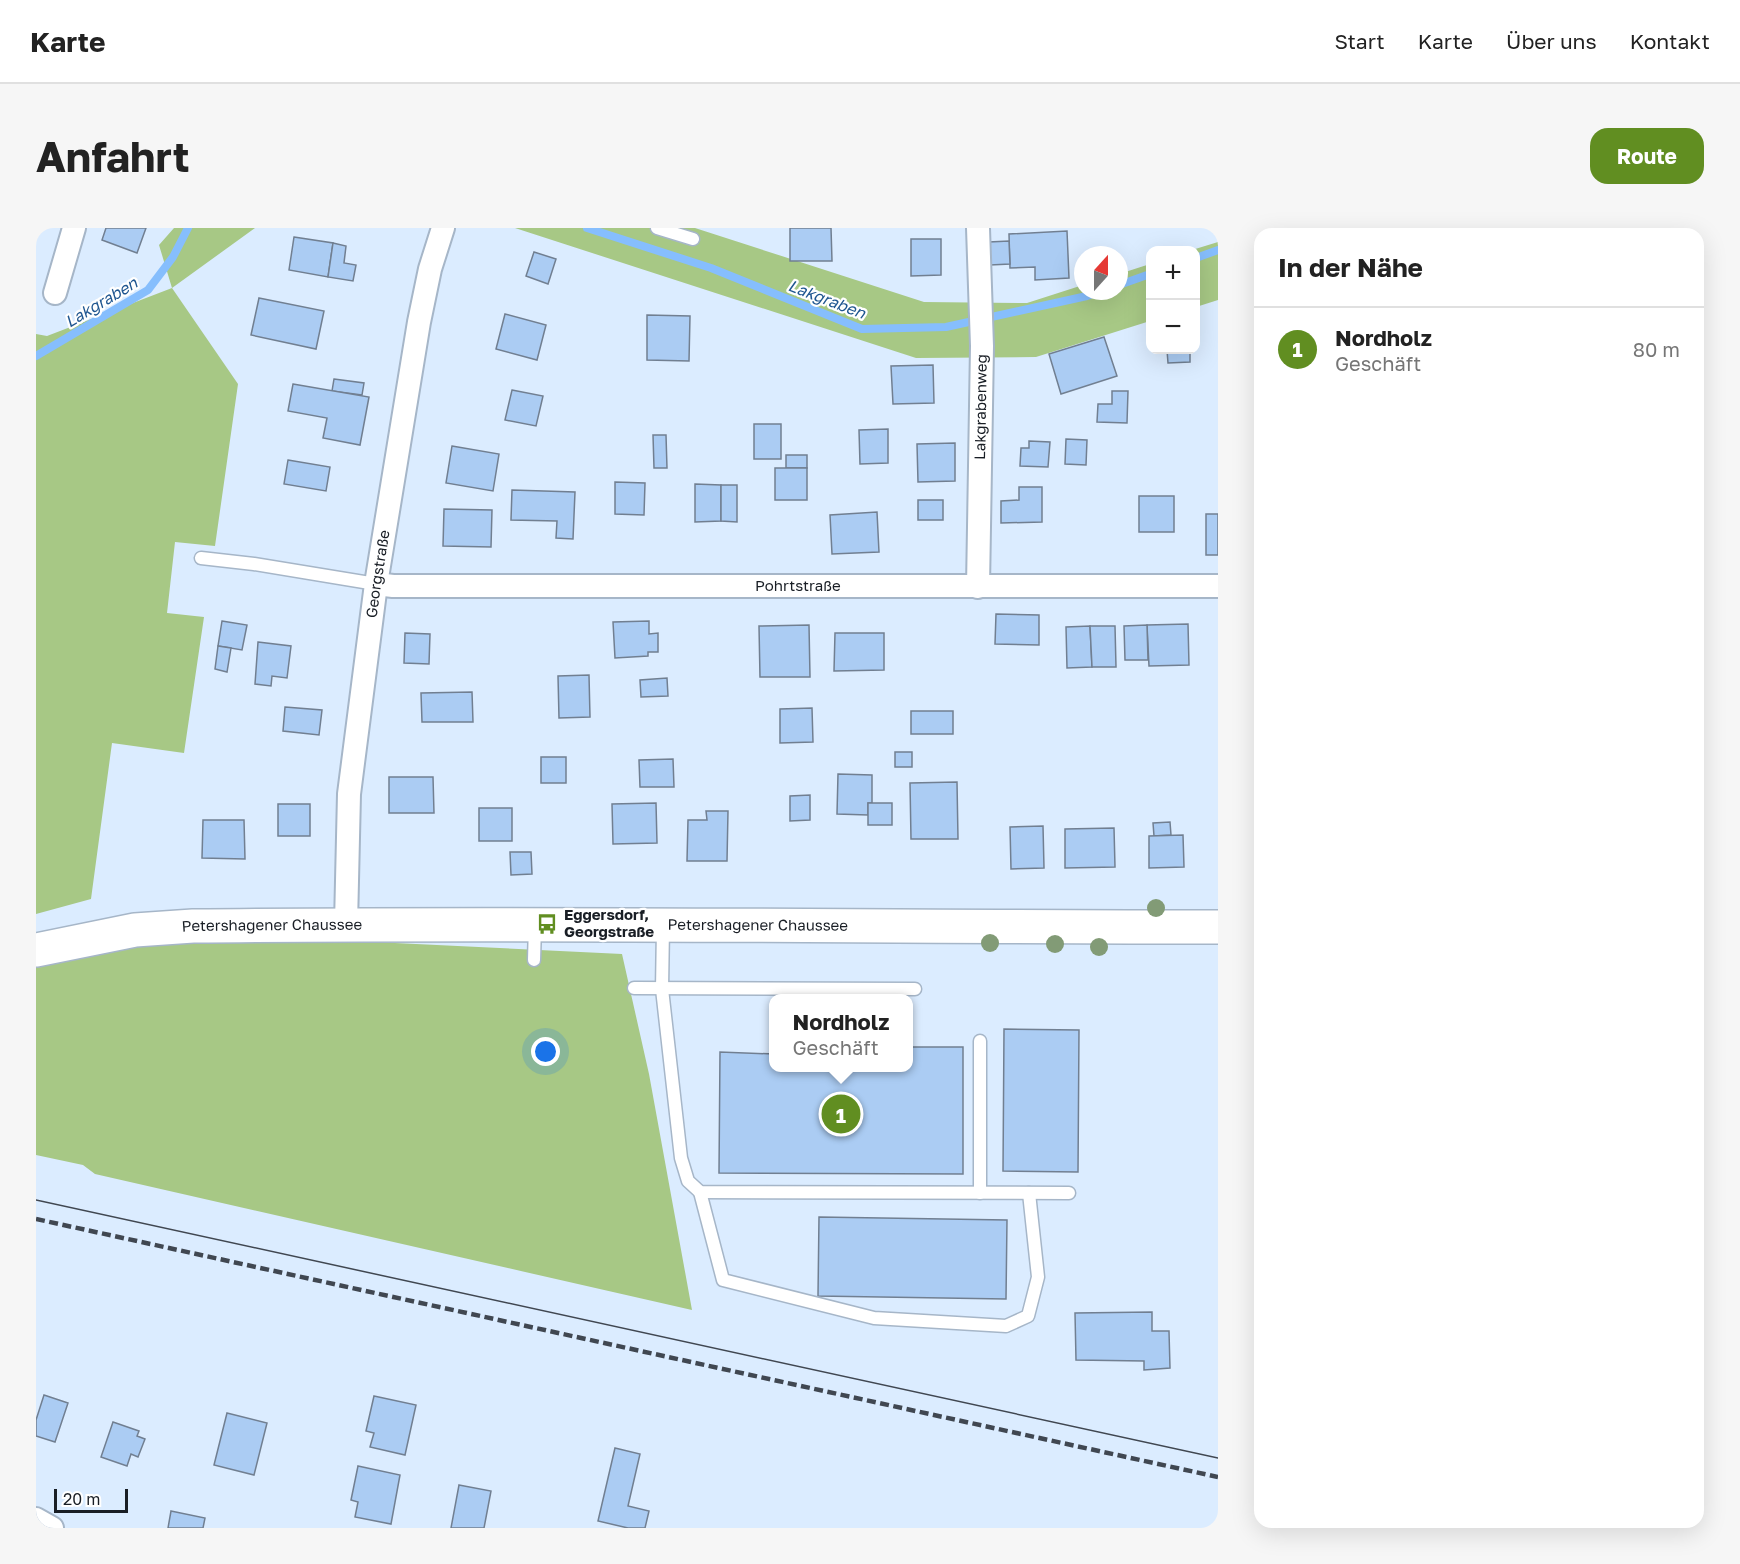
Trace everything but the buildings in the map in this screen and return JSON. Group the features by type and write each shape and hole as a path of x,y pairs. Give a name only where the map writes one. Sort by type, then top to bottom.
{"street":[{"path":"55,293 74,228"},
{"name":"Georgstraße","path":"346,924 349,794 376,584 419,322 430,269 443,228"},
{"name":"Lakgrabenweg","path":"978,228 982,346 978,587"},
{"name":"Pohrtstraße","path":"376,584 393,586 1218,586"},
{"name":"Petershagener Chaussee","path":"36,950 154,928 346,924 1218,927"},
{"path":"36,1519 52,1528"}],"lane":[{"path":"657,228 693,239"},
{"path":"201,558 254,564 376,584"},
{"path":"534,960 535,924"},
{"path":"662,924 662,989 681,1158 688,1181 700,1192 723,1280 874,1318 1006,1326 1028,1316 1038,1277 1029,1193"},
{"path":"634,988 915,989"},
{"path":"980,1041 980,1193"},
{"path":"700,1192 1069,1193"}],"green space":[{"path":"174,228 255,228 172,288 159,245"},
{"path":"515,228 695,228 924,302 1027,303 1074,288 1074,300 1128,300 1128,271 1146,265 1146,322 1036,357 916,358"},
{"path":"1218,242 1218,300 1200,306 1200,300 1200,248"},
{"path":"172,288 238,384 215,546 175,542 167,613 204,617 184,753 112,743 91,899 36,914 36,334 47,336"},
{"path":"202,938 353,941 622,954 649,1074 692,1310 95,1174 83,1165 36,1155 36,963 114,946"}],"waterway":[{"name":"Lakgraben","path":"36,356 148,290 173,257 188,228"},
{"name":"Lakgraben","path":"587,228 711,268 862,329 946,327 1074,299"},
{"name":"Lakgraben","path":"1200,257 1218,250"},
{"name":"Lakgraben","path":"1128,282 1146,275"}],"tram line":[{"path":"36,1200 1218,1458"}],"railway":[{"path":"36,1219 1218,1477"}],"place":[{"name":"Eggersdorf, Georgstraße","path":"547,924"},
{"name":"Nordholz","path":"841,1114"}]}
